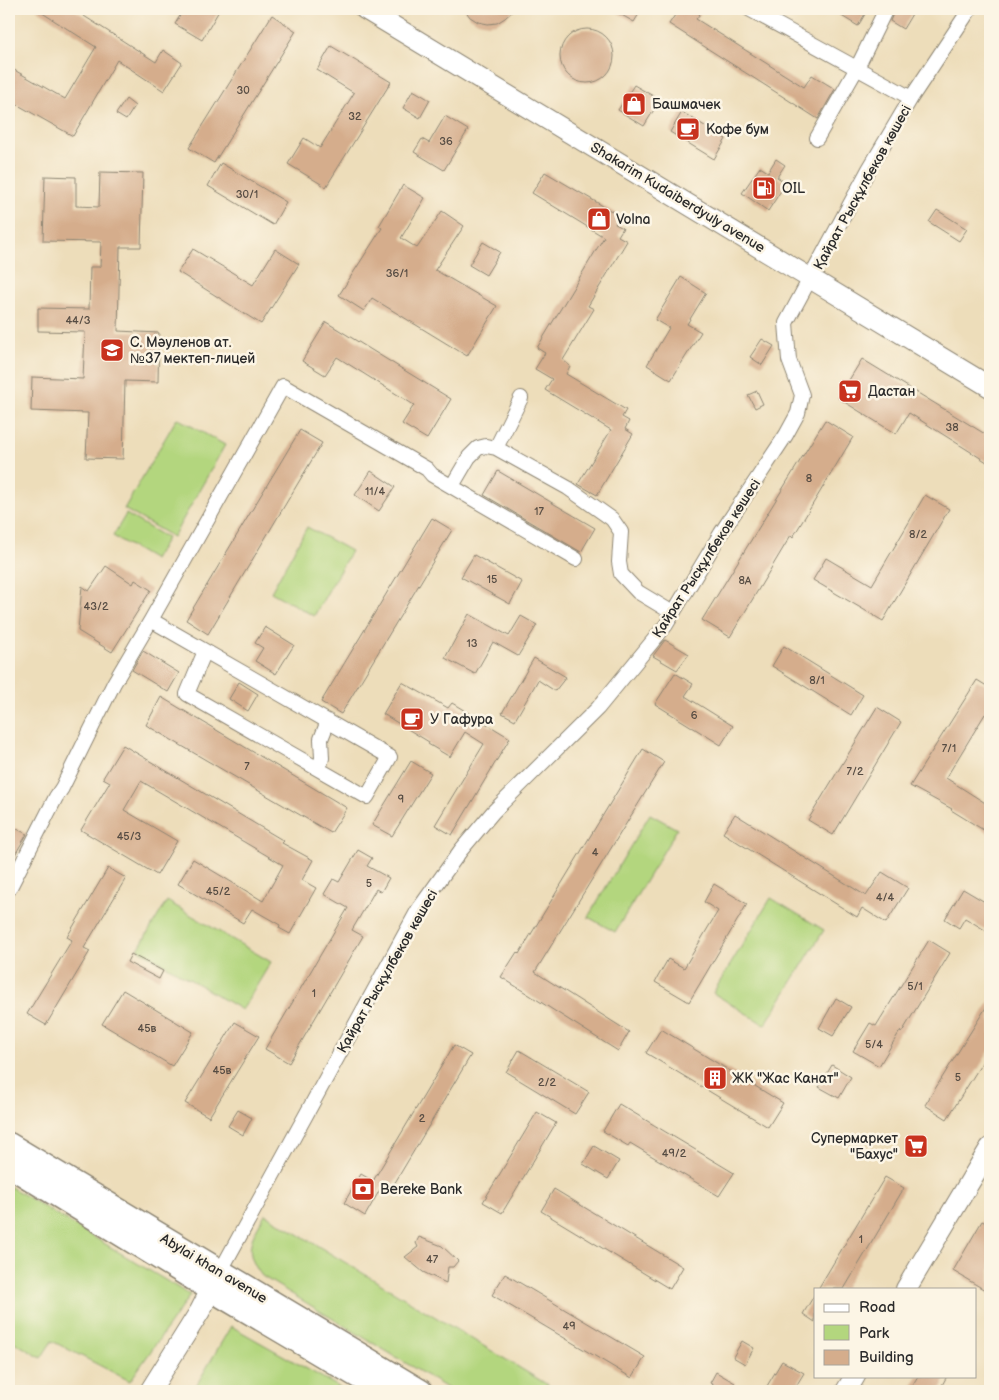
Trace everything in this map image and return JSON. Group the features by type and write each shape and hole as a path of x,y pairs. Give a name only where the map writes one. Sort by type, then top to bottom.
{"main road":[{"name":"Shakarim Kudaiberdyuly avenue","path":"365,9 990,387"},
{"name":"Abylai khan avenue","path":"9,1144 382,1391"},
{"path":"907,1288 990,1148"},
{"name":"Abylai khan avenue","path":"9,1166 215,1281 421,1391"},
{"path":"150,1391 200,1311 215,1281"},
{"path":"846,1391 854,1378"}],"street":[{"path":"749,9 911,98"},
{"path":"817,138 886,9"},
{"name":"Қайрат Рысқұлбеков көшесі","path":"215,1281 418,910 461,850 493,812 598,708 666,625 721,533 786,435 798,413 802,395 789,360 786,324 865,177 911,98 970,9"},
{"path":"9,889 114,683 283,386 427,469 432,474 576,559"},
{"path":"496,448 521,398"},
{"path":"452,486 469,456 478,448 486,446 496,448 568,488 612,519 621,532 620,574 638,592 673,613"},
{"path":"151,620 206,651 390,757 367,797 187,694 206,651"},
{"path":"319,769 322,758 321,739 328,721"}],"green space":[{"path":"177,418 225,445 173,537 124,509"},
{"path":"126,514 167,538 154,560 113,536"},
{"path":"307,527 351,551 314,616 271,592"},
{"path":"650,814 677,829 615,932 588,917"},
{"path":"771,898 824,930 765,1025 713,993"},
{"path":"167,901 271,962 242,1010 138,949"},
{"path":"9,1186 190,1295 130,1381 52,1341 41,1358 9,1339"},
{"path":"265,1214 558,1391 452,1391 262,1276 250,1252 253,1238"},
{"path":"231,1326 346,1391 193,1391"}],"building":[{"path":"36,9 73,9 156,62 163,50 182,63 164,91 117,60 73,136 9,100 9,67 65,99 96,47"},
{"path":"184,9 220,9 202,40 175,24"},
{"path":"464,9 515,9 497,23 488,24 478,22 470,17"},
{"path":"611,9 642,9 634,22"},
{"path":"679,9 692,9 700,14 696,19 804,87 812,75 835,89 818,119 669,24"},
{"path":"830,9 868,9 858,26"},
{"path":"895,9 915,9 903,29 890,21"},
{"path":"272,15 296,31 214,163 189,148"},
{"path":"582,29 592,29 602,33 610,41 614,56 610,71 602,79 592,83 582,83 572,79 564,71 560,61 560,51 564,41 572,33"},
{"path":"331,46 391,82 326,187 288,164 304,138 320,148 354,93 317,70"},
{"path":"634,85 660,100 644,126 618,110"},
{"path":"413,90 430,100 420,118 403,108"},
{"path":"126,99 135,106 126,120 116,114"},
{"path":"682,112 726,139 714,159 670,132"},
{"path":"445,116 468,130 444,170 414,152 422,139 429,143"},
{"name":"OIL","path":"776,159 785,165 777,177 786,183 768,211 742,193 760,167 768,172"},
{"path":"221,163 286,202 273,225 208,186"},
{"path":"100,172 143,173 141,247 120,247 118,331 159,333 158,382 125,381 123,459 86,458 88,413 31,411 32,377 83,379 85,332 38,331 38,308 89,309 90,267 100,267 101,242 43,241 45,176 76,177 76,206 99,207"},
{"path":"545,172 620,216 615,224 623,228 618,236 627,241 588,306 594,309 563,360 570,366 566,374 626,410 622,417 629,421 625,429 633,434 597,495 578,484 611,430 545,390 552,379 535,369 545,353 537,348 604,237 532,193"},
{"path":"403,185 425,198 401,238 417,248 442,211 464,226 435,270 497,306 467,356 372,298 364,311 339,295 382,228 379,226"},
{"path":"937,210 967,229 959,241 929,222"},
{"path":"483,242 500,252 486,275 469,265"},
{"path":"193,249 253,285 275,249 299,264 261,324 178,272"},
{"path":"681,277 706,293 687,324 701,332 671,380 647,365 669,328 655,320"},
{"path":"326,322 451,399 427,439 402,424 414,405 337,357 325,375 302,361"},
{"path":"762,339 774,346 762,365 750,357"},
{"path":"862,359 990,437 990,464 909,413 896,434 838,398"},
{"path":"757,391 763,404 755,408 748,395"},
{"path":"825,420 853,437 730,637 702,620"},
{"path":"300,430 322,443 208,634 186,620"},
{"path":"371,471 395,487 379,511 355,495"},
{"path":"498,471 595,528 581,552 484,495"},
{"path":"925,495 949,509 883,621 813,580 826,558 872,585"},
{"path":"432,518 452,530 341,714 321,702"},
{"path":"474,555 522,582 510,604 461,577"},
{"path":"106,566 133,584 135,580 151,590 112,652 78,631 82,586 89,591"},
{"path":"469,614 509,636 521,616 537,625 518,656 493,642 475,674 445,658"},
{"path":"265,627 294,645 276,674 255,661 263,648 255,643"},
{"path":"665,640 689,654 677,670 653,656"},
{"path":"784,646 863,695 851,715 772,666"},
{"path":"143,651 179,673 168,692 132,670"},
{"path":"534,658 566,677 555,691 538,680 515,720 502,713"},
{"path":"675,673 693,684 685,696 733,726 721,745 655,704"},
{"path":"977,680 990,688 990,717 985,714 946,778 990,806 990,834 952,809 910,786"},
{"path":"239,682 258,694 248,711 229,699"},
{"path":"402,682 448,708 452,703 510,738 452,835 435,825 484,744 465,732 450,757 383,714"},
{"path":"161,697 347,808 331,833 146,725"},
{"path":"877,707 901,722 833,835 808,820"},
{"path":"123,745 284,841 282,843 313,860 302,880 316,888 290,934 279,928 280,925 252,909 243,923 178,884 193,859 263,901 283,865 141,781 124,810 177,841 157,875 81,830 110,782 103,778"},
{"path":"643,749 664,762 535,972 629,1032 618,1051 501,977 517,952 519,954"},
{"path":"411,761 431,773 392,836 372,825"},
{"path":"735,814 866,896 882,872 908,888 886,923 862,908 857,917 723,833"},
{"path":"15,828 27,834 9,865 9,840"},
{"path":"358,850 372,858 367,866 389,878 381,892 376,889 352,930 363,936 289,1063 265,1049 348,908 324,894 333,879 339,882"},
{"path":"108,868 126,878 84,948 90,951 46,1025 27,1014 72,940 67,937"},
{"path":"714,884 747,904 689,1002 655,982 668,959 684,968 718,911 704,902"},
{"path":"963,889 990,905 990,933 965,918 959,928 945,919"},
{"path":"929,940 950,953 879,1066 853,1051 870,1023 876,1026"},
{"path":"131,954 163,971 159,979 127,962"},
{"path":"123,990 193,1032 172,1066 102,1024"},
{"path":"836,998 851,1007 833,1036 819,1028"},
{"path":"990,1001 990,1050 947,1119 925,1105"},
{"path":"235,1022 259,1036 209,1117 185,1103"},
{"name":"ЖК \"Жас Канат\"","path":"661,1029 783,1103 768,1127 646,1053"},
{"path":"454,1045 471,1055 390,1191 382,1186 365,1216 344,1203 361,1174 373,1181"},
{"path":"519,1050 589,1092 575,1114 506,1072"},
{"path":"832,1065 851,1077 839,1098 819,1087"},
{"path":"619,1104 734,1173 719,1196 630,1143 628,1146 603,1131"},
{"path":"238,1110 252,1118 243,1135 228,1126"},
{"path":"537,1112 556,1123 502,1213 483,1202"},
{"path":"594,1146 619,1161 608,1179 583,1164"},
{"path":"885,1177 904,1188 845,1288 819,1288"},
{"path":"554,1189 683,1267 670,1289 541,1211"},
{"path":"982,1221 990,1225 990,1293 953,1271"},
{"path":"419,1237 442,1246 458,1261 453,1267 448,1267 446,1283 423,1272 405,1257 418,1247 416,1243"},
{"path":"505,1274 645,1357 632,1378 492,1295"},
{"path":"814,1296 814,1321 803,1314"},
{"path":"742,1341 754,1348 745,1364 733,1357"},
{"path":"782,1361 804,1373 793,1391 764,1391"},
{"path":"716,1372 735,1383 730,1391 723,1391 710,1383"},
{"path":"917,1378 946,1378 939,1391 909,1391"}],"place":[{"name":"Башмачек","path":"634,104"},
{"name":"Кофе бум","path":"688,129"},
{"name":"OIL","path":"764,188"},
{"name":"Volna","path":"599,219"},
{"name":"С. Мәуленов ат. №37 мектеп-лицей","path":"112,350"},
{"name":"Дастан","path":"850,391"},
{"name":"У Гафура","path":"412,719"},
{"name":"ЖК \"Жас Канат\"","path":"715,1078"},
{"name":"Супермаркет \"Бахус\"","path":"916,1146"},
{"name":"Bereke Bank","path":"363,1189"}]}
